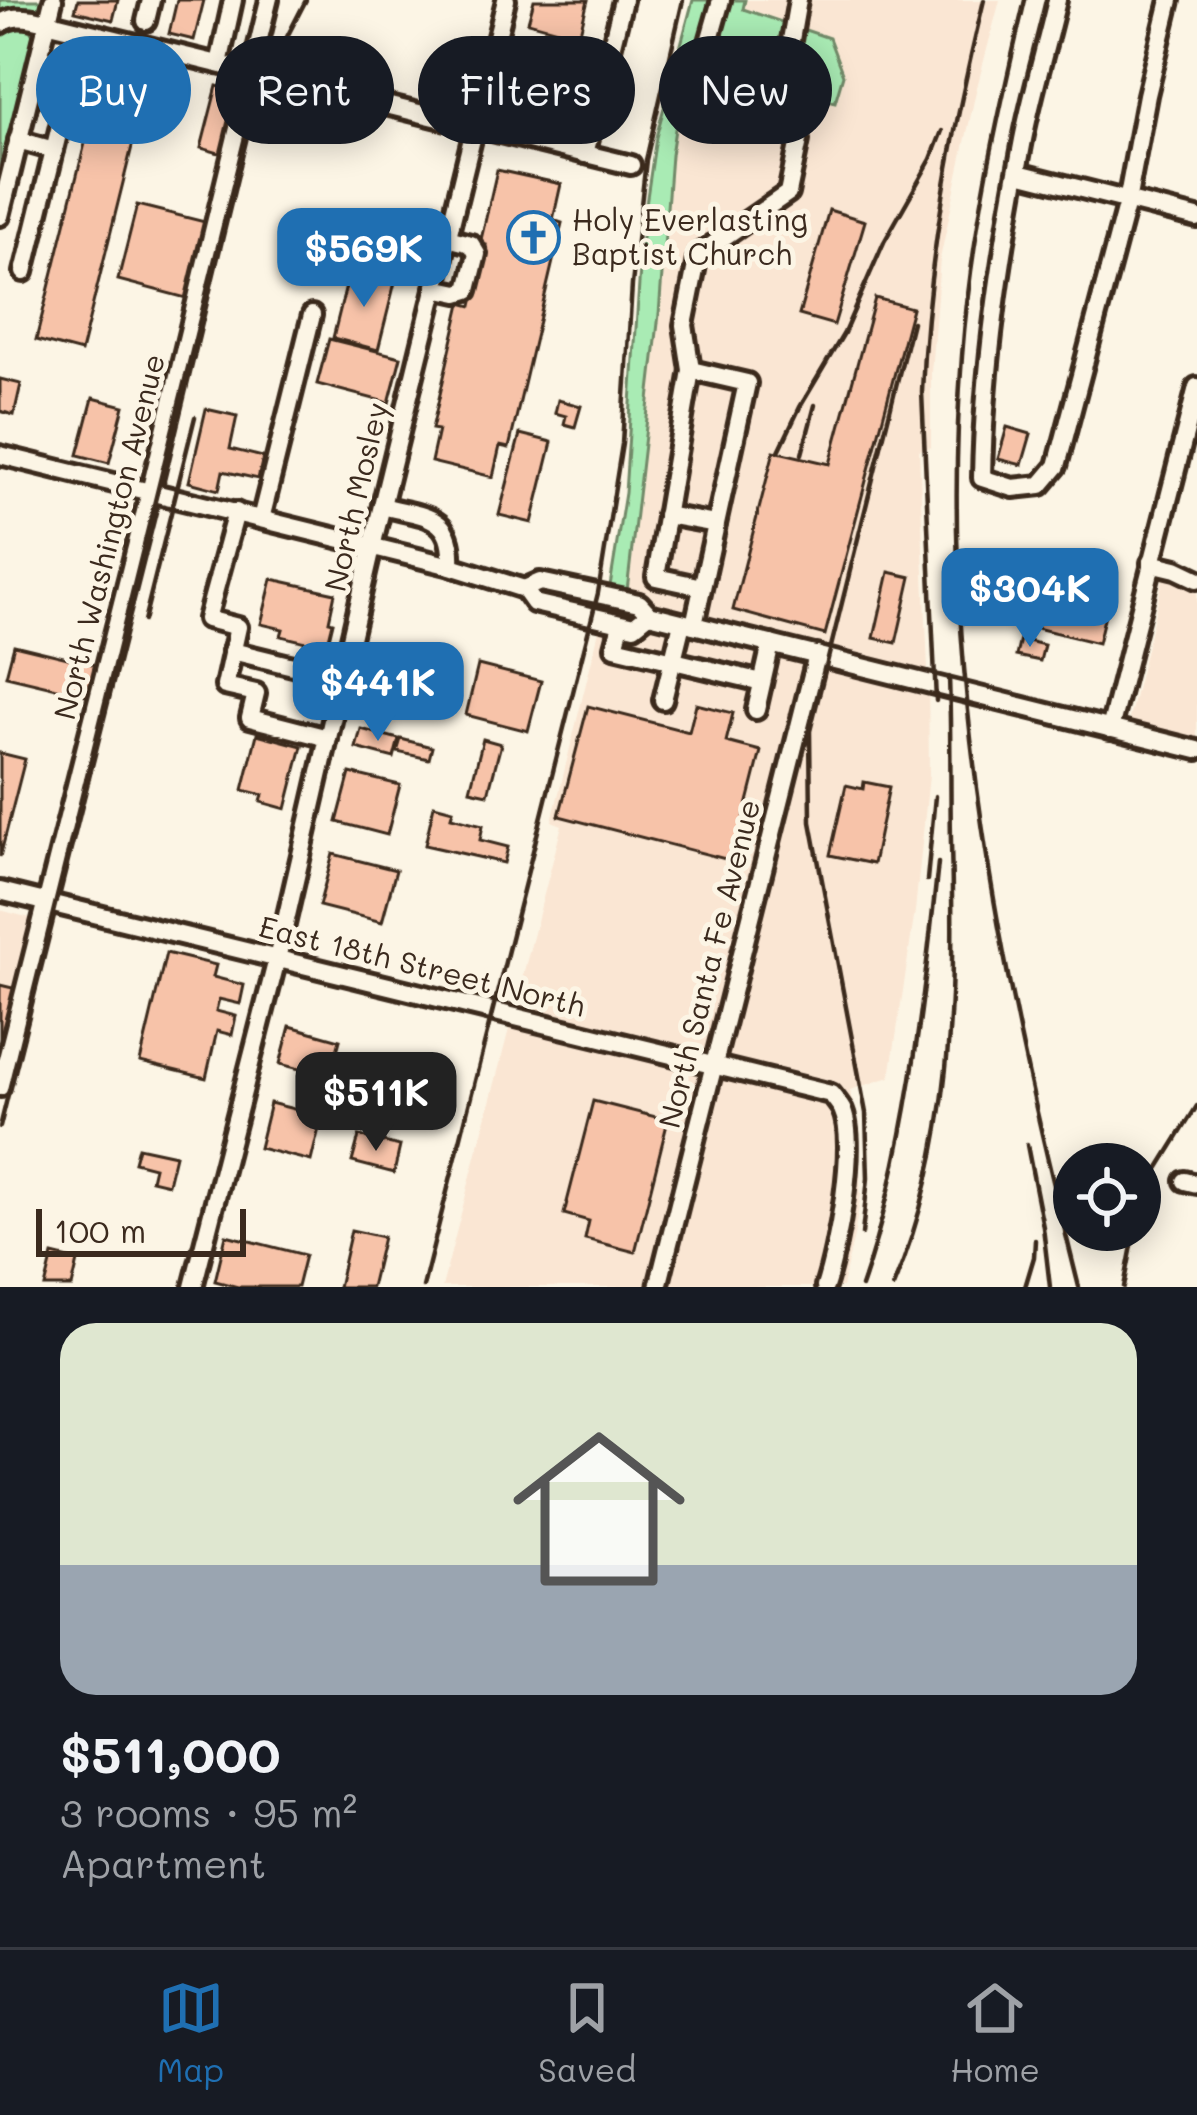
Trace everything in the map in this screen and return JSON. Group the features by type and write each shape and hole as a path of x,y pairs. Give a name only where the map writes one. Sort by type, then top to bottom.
{"street":[{"path":"0,216 53,0"},
{"path":"146,21 151,0"},
{"path":"225,36 233,0"},
{"name":"North Washington Avenue","path":"260,36 269,0"},
{"name":"North Mosley","path":"497,36 506,0"},
{"path":"585,154 623,0"},
{"path":"721,0 707,49 786,69 798,0"},
{"path":"1057,0 1026,126 998,287 982,478 1012,488 1041,485 1057,466 1127,202 1170,0"},
{"path":"0,24 22,17 104,36"},
{"path":"19,140 54,149"},
{"path":"23,272 55,144"},
{"name":"North Washington Avenue","path":"0,1087 234,144"},
{"name":"North Mosley","path":"193,1287 277,959 470,144"},
{"path":"546,144 631,165"},
{"path":"702,587 656,577 691,370 684,326 698,255 788,193 798,144"},
{"path":"1018,173 1197,218"},
{"path":"435,288 468,290 477,254 470,244 447,238"},
{"path":"261,519 312,314"},
{"path":"663,700 702,587 747,382 691,370"},
{"path":"1110,729 1197,387"},
{"path":"0,455 451,566 524,590 534,603 634,626 649,614"},
{"path":"382,506 444,527 450,538 451,566"},
{"path":"236,512 207,620 238,626 224,686 256,693"},
{"path":"666,514 716,524"},
{"path":"1151,563 1197,579"},
{"path":"524,590 540,582 640,603 649,614 1197,751"},
{"path":"621,624 615,647 763,682"},
{"path":"756,710 771,644"},
{"path":"232,651 342,678"},
{"name":"North Santa Fe Avenue","path":"658,1287 817,655"},
{"path":"264,659 250,718 328,738"},
{"name":"East 18th Street North","path":"0,891 831,1094 843,1111 847,1130 846,1194 826,1287"}],"shaded area":[{"path":"745,0 1000,0 940,259 931,447 919,450 929,775 890,1077 850,1090 861,1195 854,1236 842,1287 442,1287 562,825 552,821 610,586 628,590 673,144 832,144 832,36 778,36 796,28 742,9"},
{"path":"1164,575 1197,583 1197,740 1133,725 1129,719"},
{"path":"0,910 34,919 0,1051"}],"green space":[{"path":"0,0 45,0 43,8 35,10 31,32 36,40 0,184"},
{"path":"693,0 745,0 743,9 823,36 683,36"},
{"path":"832,46 843,75 832,101"},
{"path":"659,126 659,144 673,144 659,314 627,591 610,586 625,493 643,224"}],"building":[{"path":"78,0 118,0 113,20 75,11"},
{"path":"177,0 204,0 194,40 169,34"},
{"path":"534,0 588,0 579,36 528,22"},
{"path":"215,94 215,144 229,144 226,155 201,148"},
{"path":"85,144 133,144 81,352 36,340"},
{"path":"497,170 561,184 553,220 562,223 509,448 500,446 493,477 431,462 438,430 432,429 461,303 472,306"},
{"path":"137,205 205,222 186,298 118,280"},
{"path":"829,210 865,221 834,325 799,315"},
{"path":"350,270 395,282 378,350 333,338"},
{"path":"875,298 912,308 825,635 733,610 774,451 830,464"},
{"path":"329,339 401,357 389,403 317,384"},
{"path":"0,379 21,384 14,415 0,411"},
{"path":"93,398 124,406 109,463 78,455"},
{"path":"558,400 581,406 575,427 564,424 566,416 555,413"},
{"path":"206,409 237,416 230,449 263,457 258,479 223,471 219,490 189,482"},
{"path":"1007,427 1031,434 1022,465 998,459"},
{"path":"520,434 552,442 532,523 499,515"},
{"path":"889,572 911,577 896,643 874,638"},
{"path":"272,579 335,593 327,647 281,636 283,629 261,624"},
{"path":"1032,591 1106,610 1098,643 1024,625"},
{"path":"1020,639 1044,645 1040,661 1016,656"},
{"path":"14,645 97,665 90,696 6,676"},
{"path":"478,665 541,681 528,731 466,715"},
{"path":"696,704 733,713 726,742 761,751 733,861 559,816 588,706 689,732"},
{"path":"361,729 399,739 394,758 356,748"},
{"path":"257,734 302,746 286,809 261,802 263,795 243,790"},
{"path":"401,739 432,747 429,759 397,752"},
{"path":"483,739 501,744 488,794 470,790"},
{"path":"0,753 25,759 0,857"},
{"path":"350,773 400,785 387,835 337,822"},
{"path":"864,782 889,787 873,864 830,855 846,785 863,789"},
{"path":"434,805 453,810 451,817 483,825 480,840 508,847 504,863 425,845"},
{"path":"333,854 396,870 382,922 319,906"},
{"path":"166,953 216,965 213,977 244,985 240,1004 219,999 216,1011 236,1016 232,1035 217,1031 206,1078 140,1062"},
{"path":"0,985 17,989 0,1059"},
{"path":"290,1026 340,1040 330,1077 280,1064"},
{"path":"593,1101 668,1120 635,1252 585,1239 589,1221 564,1214"},
{"path":"270,1103 322,1116 311,1161 259,1148"},
{"path":"359,1136 400,1146 394,1173 352,1162"},
{"path":"138,1147 175,1155 168,1184 151,1180 154,1167 134,1162"},
{"path":"351,1230 383,1237 371,1287 338,1287"},
{"path":"226,1235 305,1255 297,1287 238,1287 215,1281"},
{"path":"53,1255 78,1261 72,1287 45,1287"}],"railway":[{"path":"0,1127 279,0"},
{"path":"287,36 306,0"},
{"path":"423,1287 598,593 622,444 646,160 683,0"},
{"path":"936,701 922,392 925,342 943,194 984,0"},
{"path":"1025,0 986,177 966,311 957,474 959,592 982,826 1002,942 1079,1287"},
{"path":"779,451 844,333 884,242 942,131"},
{"path":"862,1234 868,1178 866,1113 811,822 810,731 912,322"},
{"path":"802,454 815,405"},
{"path":"144,621 195,417"},
{"path":"893,1287 928,1178 946,1068 952,957 949,677"},
{"path":"927,880 935,796"},
{"path":"861,1287 901,1132 938,863"},
{"path":"1161,1164 1197,1106"},
{"path":"1027,1145 1050,1287"},
{"path":"1025,1287 1035,1240"},
{"path":"1124,1287 1131,1251"}],"place":[{"name":"Holy Everlasting Baptist Church","path":"533,238"}]}
